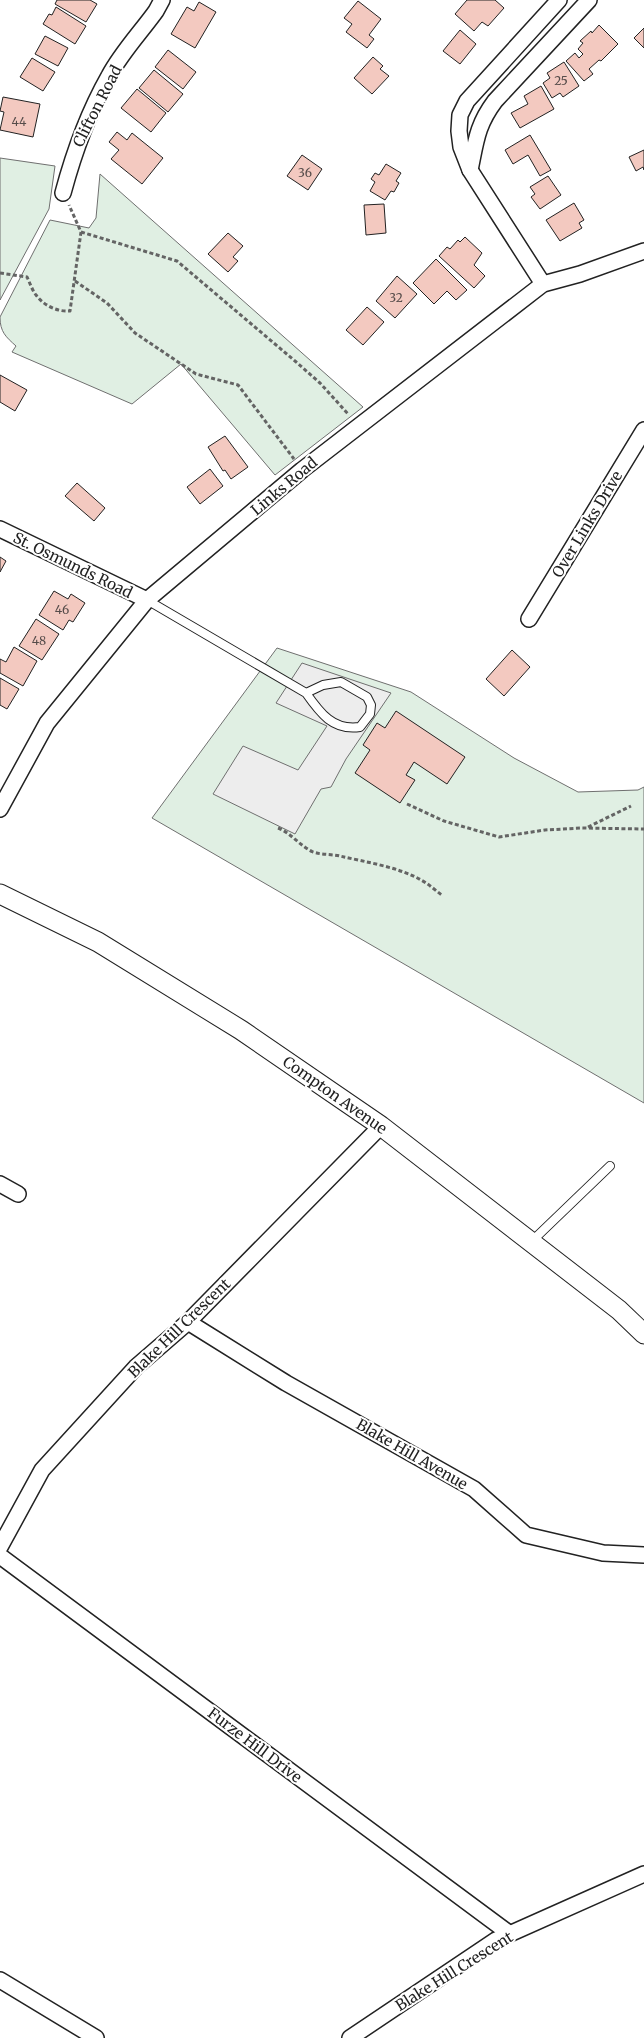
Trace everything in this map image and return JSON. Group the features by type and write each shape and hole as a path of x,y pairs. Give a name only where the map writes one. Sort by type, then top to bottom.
{"street":[{"name":"Clifton Road","path":"63,193 73,154 109,74 156,11 162,0"},
{"path":"543,284 470,170 459,131 460,116 467,101 559,0"},
{"path":"470,170 478,130 485,114 589,0"},
{"name":"Links Road","path":"0,809 47,724 147,600 302,470 543,284 580,274 644,251"},
{"name":"Over Links Drive","path":"529,619 644,430"},
{"name":"St. Osmunds Road","path":"0,529 147,600"},
{"name":"Compton Avenue","path":"0,894 98,942 241,1030 380,1126 619,1310 644,1334"},
{"name":"Blake Hill Crescent","path":"0,1547 42,1470 136,1367 188,1322 380,1126"},
{"path":"0,1184 18,1194"},
{"name":"Blake Hill Avenue","path":"188,1322 286,1383 474,1489 526,1535 603,1552 644,1555"},
{"name":"Furze Hill Drive","path":"0,1556 510,1934"},
{"name":"Blake Hill Crescent","path":"350,2038 496,1940 644,1874"},
{"path":"0,1980 96,2038"}],"lane":[{"path":"147,600 306,693 322,714 348,728 360,727 370,714 371,705 367,697 341,682 323,685 306,693"},
{"path":"531,1242 610,1166"}],"path":[{"path":"0,273 27,277 35,294 60,312 70,311 76,281 81,232 63,193"},
{"path":"81,232 177,261 296,361 320,383 359,425"},
{"path":"76,281 107,303 136,332 196,374 238,385 302,470"},
{"path":"406,804 444,821 499,837 546,830 588,828 644,829"},
{"path":"588,828 631,806"},
{"path":"278,828 284,830 294,840 313,852 325,855 338,855 388,868 421,880 443,896"}],"green space":[{"path":"0,158 55,166 49,209 0,300"},
{"path":"100,174 363,407 275,475 181,364 132,404 12,352 16,346 4,334 0,317 50,220 89,228 96,218"},
{"path":"277,648 411,692 514,758 578,792 638,790 644,787 644,1103 152,818"}],"shaded area":[{"path":"302,663 391,693 346,759 331,787 321,789 295,834 213,794 243,746 298,770 327,726 276,703"}],"building":[{"path":"57,0 90,0 97,4 86,22 55,4"},
{"path":"467,0 495,0 504,8 488,26 482,22 474,31 455,14"},
{"path":"358,1 381,19 369,35 374,39 367,48 346,32 352,24 344,18"},
{"path":"199,2 216,12 195,48 171,34 187,7 194,11"},
{"path":"56,7 86,26 75,44 43,24 49,14 52,15"},
{"path":"599,25 618,44 601,61 599,60 589,69 593,74 584,81 566,61 575,53 579,58 583,54 578,49 583,43 580,41 591,31 592,33"},
{"path":"644,28 644,48 634,38"},
{"path":"460,30 476,44 460,64 443,51"},
{"path":"45,36 68,48 58,66 35,54"},
{"path":"168,50 196,72 183,89 155,67"},
{"path":"373,57 383,66 380,69 389,76 372,94 354,78"},
{"path":"32,58 55,72 43,91 20,77"},
{"path":"564,62 579,86 563,97 560,93 552,98 543,83 550,78 547,73"},
{"path":"154,70 183,94 168,112 139,88"},
{"path":"541,86 554,109 520,128 511,113 528,104 524,96"},
{"path":"137,89 166,113 151,132 121,108"},
{"path":"3,97 40,104 33,137 0,130 4,112 0,111"},
{"path":"117,132 127,140 132,133 163,158 142,184 111,159 119,150 109,142"},
{"path":"530,135 551,170 540,176 528,155 513,164 505,150"},
{"path":"644,150 644,170 643,167 636,171 629,157"},
{"path":"302,155 322,169 308,190 287,176"},
{"path":"386,164 401,173 396,181 399,183 394,192 391,191 385,200 370,191 375,182 371,179 375,173 379,175"},
{"path":"548,176 561,195 540,209 531,197 535,194 530,187"},
{"path":"574,203 584,220 579,223 582,228 560,241 546,220"},
{"path":"384,204 386,233 366,235 364,205"},
{"path":"228,233 243,246 233,257 238,261 228,272 208,254"},
{"path":"465,237 482,253 474,265 485,276 474,288 439,256 447,247 450,249 458,240 460,242"},
{"path":"436,259 467,290 456,300 447,291 434,304 413,283"},
{"path":"397,276 417,294 395,318 376,301"},
{"path":"367,307 384,322 363,345 346,330"},
{"path":"0,375 27,390 15,411 0,402"},
{"path":"225,436 248,467 231,479 225,470 223,471 208,447"},
{"path":"210,469 223,486 200,504 187,487"},
{"path":"77,483 105,508 94,521 65,496"},
{"path":"0,557 6,561 0,572"},
{"path":"54,591 68,599 71,594 85,603 73,622 69,620 63,630 39,615"},
{"path":"36,619 59,634 42,660 19,646"},
{"path":"14,647 37,661 23,686 0,673 0,659 6,662"},
{"path":"512,650 530,667 504,696 486,679"},
{"path":"0,678 19,689 7,709 0,705"},
{"path":"396,711 465,757 447,784 414,762 406,775 415,780 400,803 355,773 370,750 363,745 377,723 385,728"}]}
